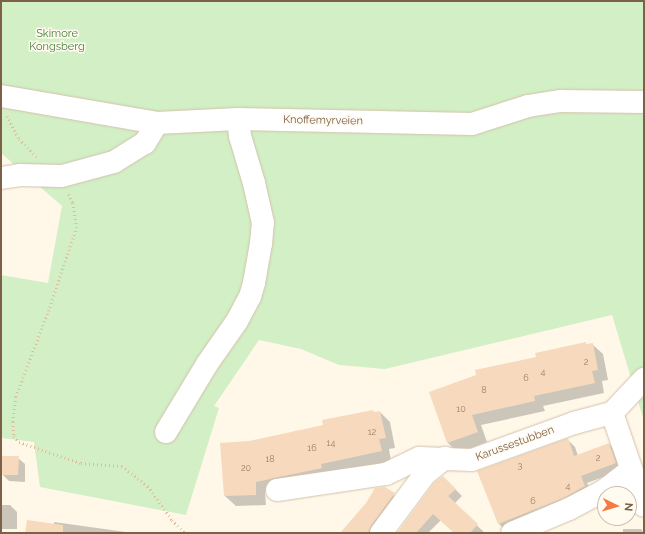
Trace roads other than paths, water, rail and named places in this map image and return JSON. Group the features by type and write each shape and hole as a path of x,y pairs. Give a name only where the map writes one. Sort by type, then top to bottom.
{"street":[{"name":"Knoffemyrveien","path":"2,103 157,123 238,119 472,124 528,106 561,101 644,102"},
{"path":"166,432 207,364 237,321 250,297 254,283 263,223 254,183 240,136 238,119"},
{"path":"1,178 20,175 62,176 114,162 145,143 157,123"},
{"path":"644,379 612,413 644,506"},
{"name":"Karussestubben","path":"276,490 386,474 419,458 472,460 574,423 612,413"},
{"path":"381,533 425,474 445,458"},
{"path":"512,533 569,510 605,490 631,470"}],"park label":[{"name":"Skimore Kongsberg","path":"57,41"}]}
